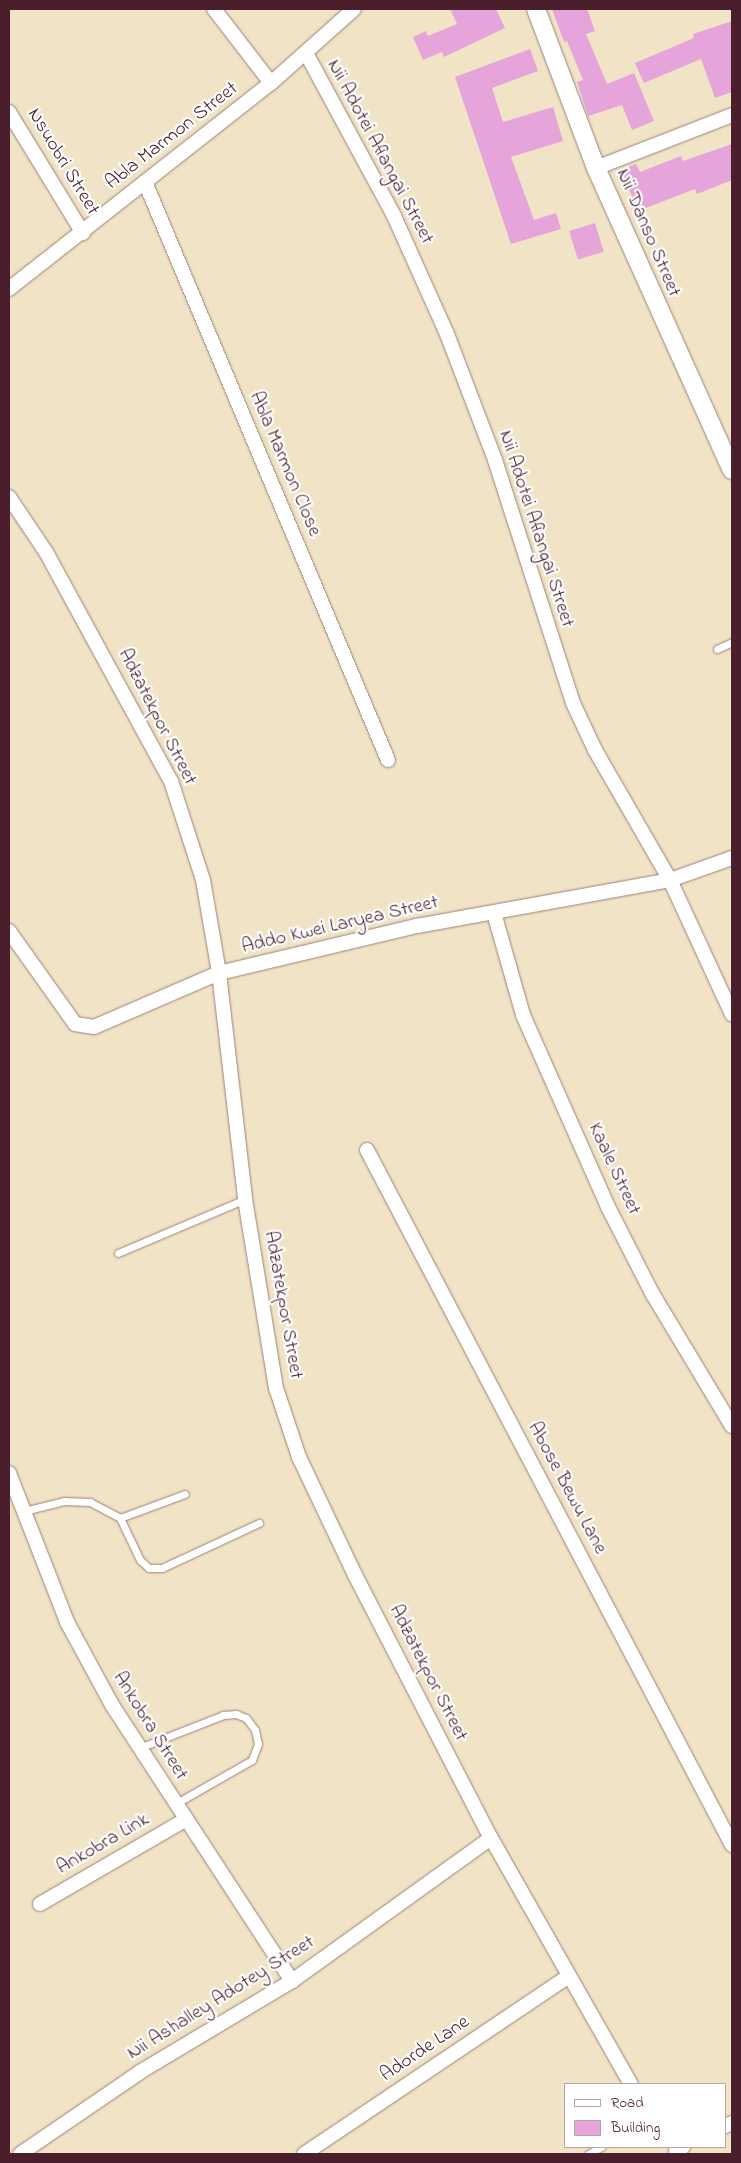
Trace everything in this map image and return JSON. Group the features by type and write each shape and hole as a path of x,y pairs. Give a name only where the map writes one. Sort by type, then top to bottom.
{"street":[{"path":"214,9 271,84"},
{"name":"Abla Marmon Street","path":"9,289 271,84 354,9"},
{"name":"Nii Danso Street","path":"536,9 596,168 732,470"},
{"name":"Nii Adotei Aflangai Street","path":"306,53 394,216 447,334 495,460 573,703 595,750 670,880 732,1014"},
{"name":"Nsuobri Street","path":"9,112 83,233"},
{"path":"596,168 732,115"},
{"name":"Abla Marmon Close","path":"145,182 388,760"},
{"name":"Adzatekpor Street","path":"9,498 46,552 170,781 203,880 219,974 244,1199 276,1388 299,1457 355,1575 491,1838 630,2083"},
{"name":"Addo Kwei Laryea Street","path":"9,931 76,1024 83,1027 103,1025 219,974 417,926 670,880 732,858"},
{"name":"Kaale Street","path":"494,913 523,1015 608,1207 652,1293 732,1426"},
{"name":"Abose Bewu Lane","path":"367,1150 732,1845"},
{"name":"Ankobra Street","path":"9,1474 67,1622 112,1705 185,1820 292,1981"},
{"name":"Ankobra Link","path":"40,1904 185,1820"},
{"name":"Nii Ashalley Adotey Street","path":"20,2154 140,2072 292,1981 491,1838"},
{"name":"Adorde Lane","path":"304,2154 569,1976"}],"lane":[{"path":"717,649 732,642"},
{"path":"118,1253 244,1199"},
{"path":"120,1518 185,1494"},
{"path":"24,1511 64,1501 90,1502 120,1518 140,1560 149,1568 162,1568 259,1523"},
{"path":"139,1748 223,1715 236,1714 246,1718 255,1730 258,1744 252,1760 175,1804"},
{"path":"588,2154 599,2148"}],"building":[{"path":"450,9 496,9 505,28 444,57 442,52 423,60 413,37 426,31 428,36 457,24"},
{"path":"552,9 587,9 595,31 586,34 607,84 634,73 654,121 632,130 622,105 588,116 577,82 583,80 567,41 564,42"},
{"path":"732,21 732,92 715,98 701,59 644,83 635,63 694,38 693,34"},
{"path":"530,49 538,71 492,88 503,122 553,107 563,141 511,157 534,220 556,213 561,229 511,244 455,77"},
{"path":"732,144 732,180 697,194 695,189 638,211 621,169 636,164 640,172 681,156 683,161"},
{"path":"595,223 604,252 578,260 569,231"}]}
